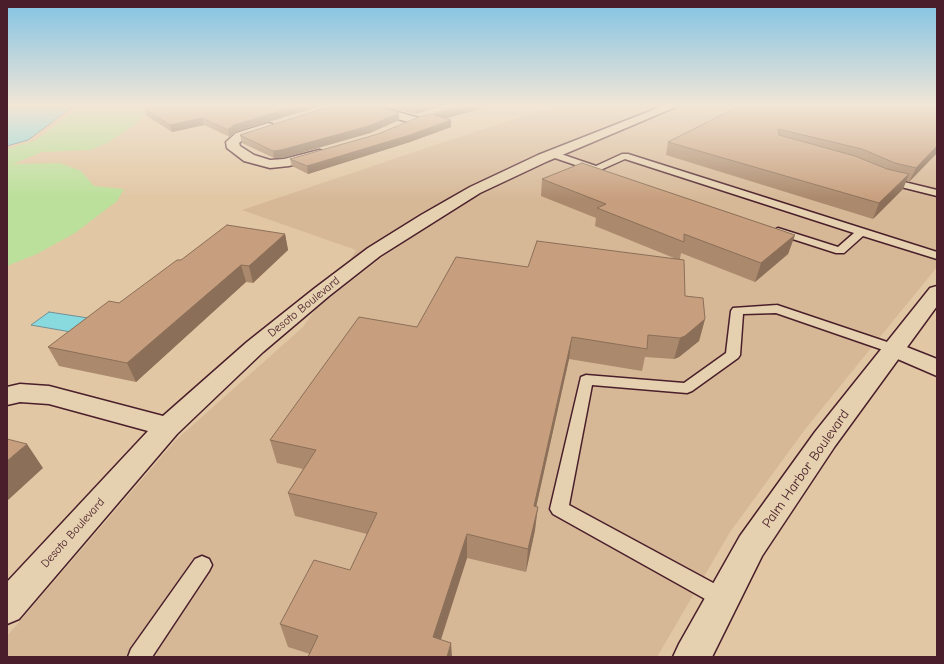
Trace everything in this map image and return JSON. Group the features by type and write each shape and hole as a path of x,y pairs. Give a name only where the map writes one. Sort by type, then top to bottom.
{"street":[{"path":"239,137 232,142 234,148 249,158 270,164 284,163 332,150"},
{"name":"Desoto Boulevard","path":"7,607 168,427 261,342 322,292 374,252 426,218 475,190 552,154 595,137"},
{"name":"Palm Harbor Boulevard","path":"692,657 751,546 825,439 937,292"},
{"path":"894,349 937,368"},
{"path":"7,396 20,393 49,395 168,427"}],"lane":[{"path":"552,154 610,174"},
{"path":"596,169 625,156 937,256"},
{"path":"879,177 937,193"},
{"path":"766,226 840,251 861,232"},
{"path":"723,599 559,509 586,380 687,388 733,355 738,311 777,308 894,349"},
{"path":"139,657 202,565"}],"shaded area":[{"path":"459,137 584,137 506,168 419,214 350,260 356,250 242,210"},
{"path":"608,137 937,137 937,267 806,428 730,532 657,657 7,657 7,636 176,440 303,327 315,310 384,256 435,221 483,193 549,161"}],"green space":[{"path":"40,137 116,137 91,150 42,152 13,164 60,163 81,171 94,186 124,189 117,201 75,233 37,254 7,266 7,149 36,140"}],"water":[{"path":"7,137 32,137 28,140 7,146"},
{"path":"49,312 88,318 71,332 31,325"}],"building":[{"path":"244,137 329,137 281,150 273,151"},
{"path":"367,137 403,137 307,166 290,159"},
{"path":"678,137 786,137 855,156 887,169 909,174 879,203 668,142"},
{"path":"812,137 937,137 937,146 916,168 895,163 862,149"},
{"path":"582,163 795,235 761,263 684,234 684,242 597,208 606,204 542,179"},
{"path":"227,225 285,234 249,266 241,265 127,363 48,347 109,301 119,303 177,260 181,260"},
{"path":"537,241 684,260 685,296 703,298 705,319 685,336 680,338 648,335 647,349 572,337 534,506 538,507 528,549 467,534 433,637 451,643 447,657 308,657 318,636 280,624 314,560 350,570 377,513 288,493 316,450 270,440 359,317 417,327 456,257 528,267"},
{"path":"7,439 27,444 7,461"}]}
